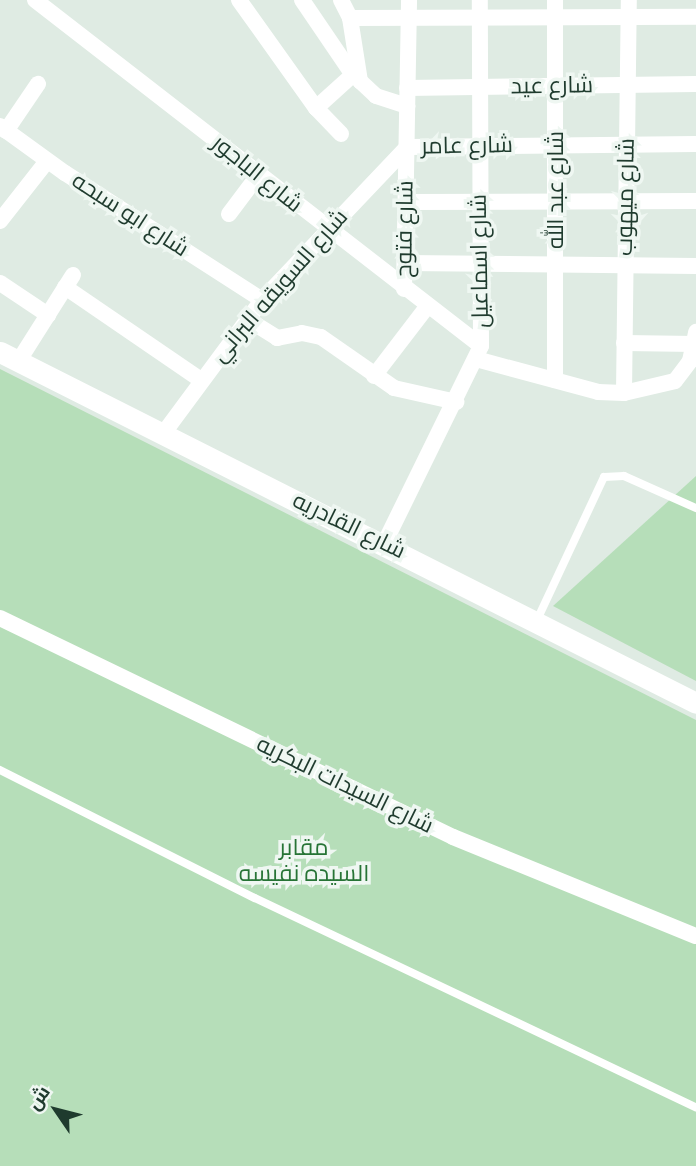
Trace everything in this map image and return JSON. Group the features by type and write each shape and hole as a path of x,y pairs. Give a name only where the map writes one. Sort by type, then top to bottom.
{"street":[{"name":"شارع الباجور","path":"35,0 427,307 478,352"},
{"path":"239,0 316,108 341,134"},
{"path":"302,0 369,91 407,106"},
{"path":"341,0 351,18 355,73"},
{"name":"شارع فتوح","path":"404,289 409,0"},
{"name":"شارع اسماعيل","path":"385,542 456,402 478,352 481,264 478,202 480,0"},
{"name":"شارع عبد الله","path":"555,0 555,380"},
{"name":"شارع ميهوب","path":"624,393 629,0"},
{"path":"351,18 696,17"},
{"path":"316,108 355,73"},
{"path":"2,130 38,84"},
{"name":"شارع عيد","path":"407,88 696,84"},
{"name":"شارع ابو سبحه","path":"2,130 262,300"},
{"name":"شارع عامر","path":"407,147 696,144"},
{"name":"شارع السويقه البراني","path":"163,434 209,379 262,300 326,229 407,147"},
{"path":"0,221 47,161"},
{"path":"229,214 259,174"},
{"path":"406,202 696,201"},
{"path":"405,263 696,266"},
{"path":"9,357 48,315 69,281 209,379"},
{"path":"0,283 48,315"},
{"path":"374,376 427,307"},
{"path":"247,319 277,338 302,334 321,337 374,376 404,392 456,402"},
{"path":"478,352 555,380 598,392 624,393 675,380 684,372 695,338 624,343"},
{"name":"شارع القادريه","path":"9,357 385,542 696,703"},
{"name":"شارع السيدات البكريه","path":"0,618 453,837 696,936"}],"lane":[{"path":"537,620 604,477 624,476 696,508"},
{"path":"0,771 255,898 696,1107"}],"green space":[{"name":"مقابر السيده نفيسه","path":"0,369 696,720 696,1166 0,1166"},
{"path":"696,476 696,681 553,606"}]}
